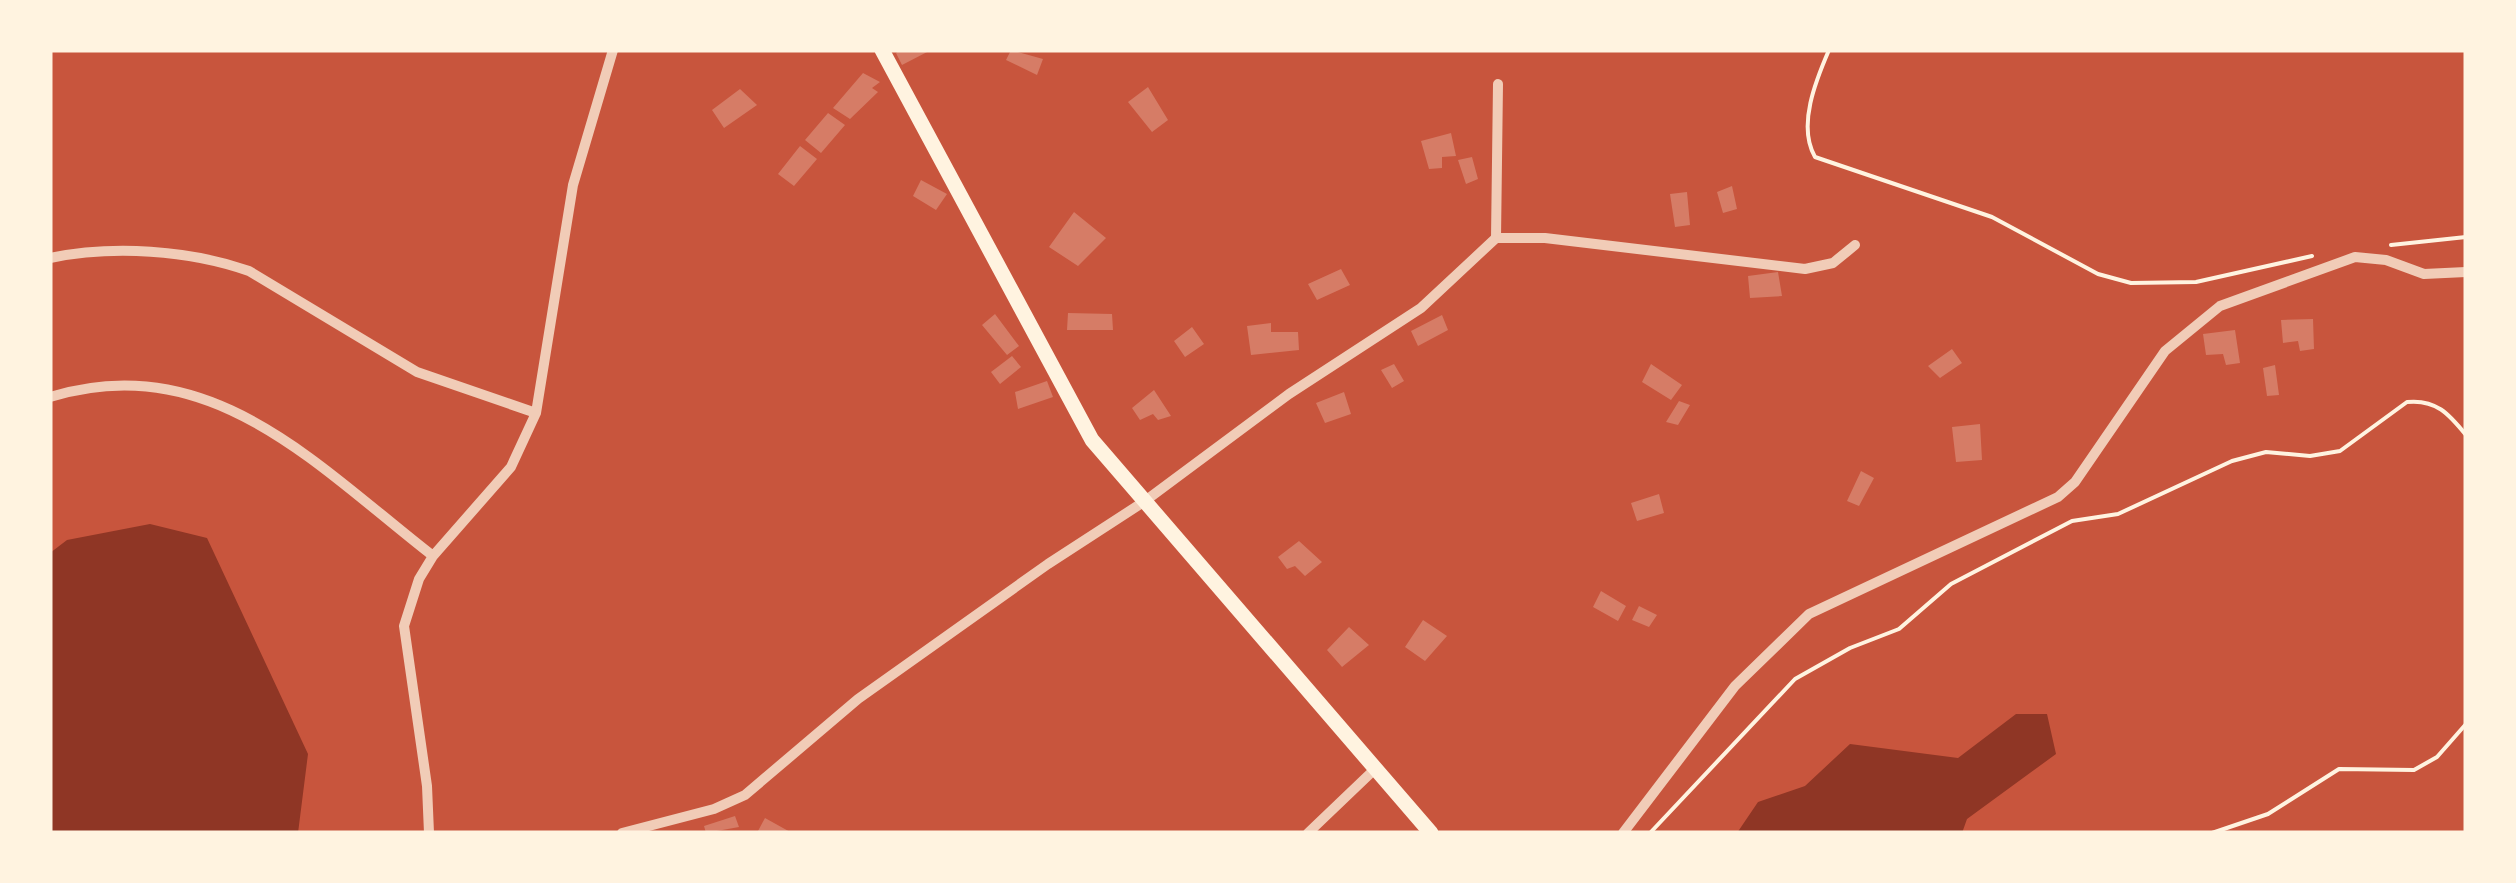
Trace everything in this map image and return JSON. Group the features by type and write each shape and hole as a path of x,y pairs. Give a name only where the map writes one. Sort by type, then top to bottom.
{"main road":[{"path":"882,50 1092,440 1431,833"}],"street":[{"path":"428,833 427,786 403,644 410,601 433,556 510,467 536,412 573,184 613,50"},
{"path":"1496,238 1498,84"},
{"path":"622,833 714,809 745,795 858,699 943,643 1048,564 1145,502 1289,394 1421,308 1496,238 1545,238 1805,269 1833,263 1855,245"},
{"path":"50,258 142,253 227,264 249,271 416,372 536,412"},
{"path":"1623,833 1769,648 1808,614 2058,497 2084,470 2165,351 2220,306 2355,256 2386,260 2424,274 2466,272"},
{"path":"50,396 133,385 220,402 265,426 433,556"},
{"path":"1308,833 1376,768"}],"path":[{"path":"1829,50 1815,83 1808,123 1808,138 1815,157 1992,217 2098,274 2132,283 2196,282 2318,255"},
{"path":"2389,246 2466,238"},
{"path":"1650,833 1795,679 1850,648 1900,629 1952,584 2061,526 2118,514 2250,454 2310,456 2340,450 2407,402 2434,404 2447,411 2466,435"},
{"path":"2212,833 2268,814 2339,769 2414,770 2438,757 2466,724"}],"shaded area":[{"path":"150,524 207,538 308,754 298,833 50,833 50,553 67,540"},
{"path":"2016,714 2047,714 2056,754 1967,819 1962,833 1737,833 1758,802 1805,786 1850,744 1958,758"}],"building":[{"path":"931,50 902,65 896,53"},
{"path":"1011,50 1043,59 1037,75 1006,60"},
{"path":"863,73 880,82 872,88 878,92 850,119 833,108"},
{"path":"1148,87 1168,120 1152,132 1128,102"},
{"path":"740,89 757,105 724,128 712,110"},
{"path":"828,113 845,125 821,153 805,140"},
{"path":"1451,133 1456,156 1442,157 1442,168 1429,169 1421,141"},
{"path":"800,146 817,159 794,186 778,174"},
{"path":"1472,157 1478,179 1466,184 1458,160"},
{"path":"921,180 947,194 936,210 913,196"},
{"path":"1732,186 1737,209 1723,213 1717,192"},
{"path":"1687,192 1690,225 1675,227 1670,194"},
{"path":"1074,212 1106,238 1078,266 1049,247"},
{"path":"1341,269 1350,285 1317,300 1308,284"},
{"path":"1778,272 1782,296 1750,298 1748,276"},
{"path":"1068,313 1112,314 1113,330 1067,330"},
{"path":"995,314 1019,346 1007,355 982,325"},
{"path":"1442,315 1448,330 1418,346 1411,331"},
{"path":"2313,319 2314,349 2300,351 2298,341 2283,343 2281,320"},
{"path":"1271,323 1271,332 1298,332 1299,350 1251,355 1247,326"},
{"path":"1192,327 1204,344 1185,357 1174,341"},
{"path":"2235,330 2240,363 2226,365 2223,354 2206,355 2203,334"},
{"path":"1952,349 1962,363 1940,378 1928,366"},
{"path":"1012,356 1021,367 1000,384 991,372"},
{"path":"1394,364 1404,381 1392,388 1381,370"},
{"path":"1651,364 1682,385 1671,400 1642,382"},
{"path":"2275,365 2279,395 2267,396 2263,368"},
{"path":"1047,381 1053,397 1018,409 1015,392"},
{"path":"1154,390 1171,416 1158,420 1153,414 1140,420 1132,408"},
{"path":"1344,392 1351,414 1325,423 1316,403"},
{"path":"1679,401 1690,405 1678,425 1666,422"},
{"path":"1980,424 1982,460 1956,462 1952,427"},
{"path":"1861,471 1874,478 1859,506 1847,501"},
{"path":"1659,494 1664,513 1637,521 1631,503"},
{"path":"1299,541 1322,562 1305,576 1295,566 1287,569 1278,557"},
{"path":"1601,591 1626,606 1618,621 1593,607"},
{"path":"1639,606 1657,615 1649,627 1632,620"},
{"path":"1423,620 1447,636 1425,661 1405,647"},
{"path":"1349,627 1369,645 1342,667 1327,650"},
{"path":"735,816 739,827 706,833 704,826"},
{"path":"765,818 792,833 758,831"}]}
